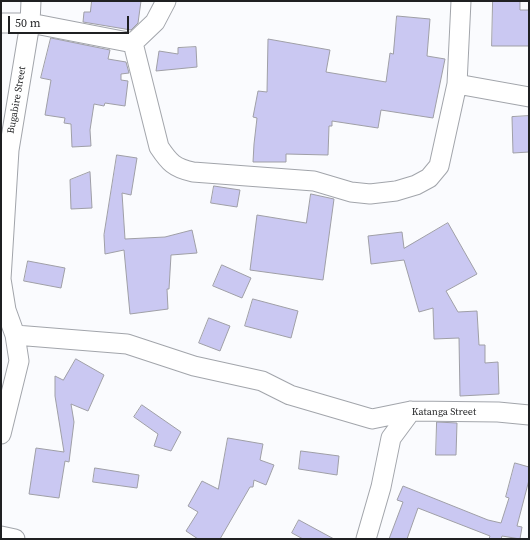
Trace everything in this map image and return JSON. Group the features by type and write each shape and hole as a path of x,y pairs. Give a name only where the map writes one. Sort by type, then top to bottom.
{"street":[{"name":"Bugabire Street","path":"1,434 19,362 15,335 6,310 1,279 9,150 30,23 31,1"},
{"path":"133,43 155,22 166,1"},
{"path":"133,43 159,146 167,159 178,169 193,172 314,181 351,192 370,194 396,191 416,185 429,178 440,166 457,84 461,1"},
{"path":"1,23 30,23 133,43"},
{"path":"457,84 529,97"},
{"name":"Katanga Street","path":"15,335 127,344 194,366 262,381 290,395 372,419 411,411 498,412 529,415"},
{"path":"366,539 382,487 392,438 411,411"},
{"path":"372,419 392,438"}],"building":[{"path":"92,1 141,1 138,23 131,30 83,22 84,12 90,12"},
{"path":"493,1 520,1 520,10 529,10 529,46 492,46"},
{"path":"397,16 430,19 427,56 445,59 433,118 381,110 378,128 332,121 332,126 329,126 328,155 286,154 286,162 253,162 257,118 253,117 258,91 267,92 268,39 330,50 326,72 386,82 390,53 393,54"},
{"path":"51,38 110,50 108,59 126,62 129,73 121,74 121,80 128,81 125,106 105,103 104,106 94,104 90,130 91,146 72,147 71,124 64,123 65,118 45,115 51,80 41,78"},
{"path":"196,47 197,67 156,71 159,51 178,54 178,48"},
{"path":"529,116 529,152 513,153 512,117"},
{"path":"117,155 137,158 131,195 122,193 125,239 165,237 192,230 197,253 171,255 169,289 167,289 168,309 130,314 124,250 105,254 104,235"},
{"path":"90,172 92,208 71,209 70,180"},
{"path":"214,186 240,190 237,207 211,203"},
{"path":"311,194 334,199 323,280 250,270 257,215 306,223"},
{"path":"448,223 477,274 446,291 458,312 477,311 479,345 485,345 485,363 498,362 499,394 460,396 459,338 434,339 433,308 419,312 404,260 371,264 368,236 402,232 404,248"},
{"path":"28,261 65,268 61,288 24,281"},
{"path":"222,265 251,278 242,298 213,286"},
{"path":"253,299 298,311 291,338 245,326"},
{"path":"209,318 230,326 220,351 199,343"},
{"path":"76,359 104,375 88,411 71,404 74,422 69,462 65,461 59,498 29,494 36,448 64,452 55,396 55,376 63,380"},
{"path":"142,405 181,432 171,451 154,446 158,434 134,417"},
{"path":"437,422 457,423 456,455 436,455"},
{"path":"228,438 263,444 260,460 274,465 266,485 254,480 253,487 250,487 220,539 198,539 186,531 198,512 188,506 202,481 218,489"},
{"path":"301,451 339,456 337,475 299,469"},
{"path":"515,463 529,467 529,480 517,526 522,527 520,539 502,536 501,539 489,539 490,536 418,508 407,539 389,539 403,502 397,500 403,486 488,520 501,523 509,498 506,497"},
{"path":"95,468 139,475 137,488 93,482"},
{"path":"299,520 334,539 303,539 292,533"}]}
